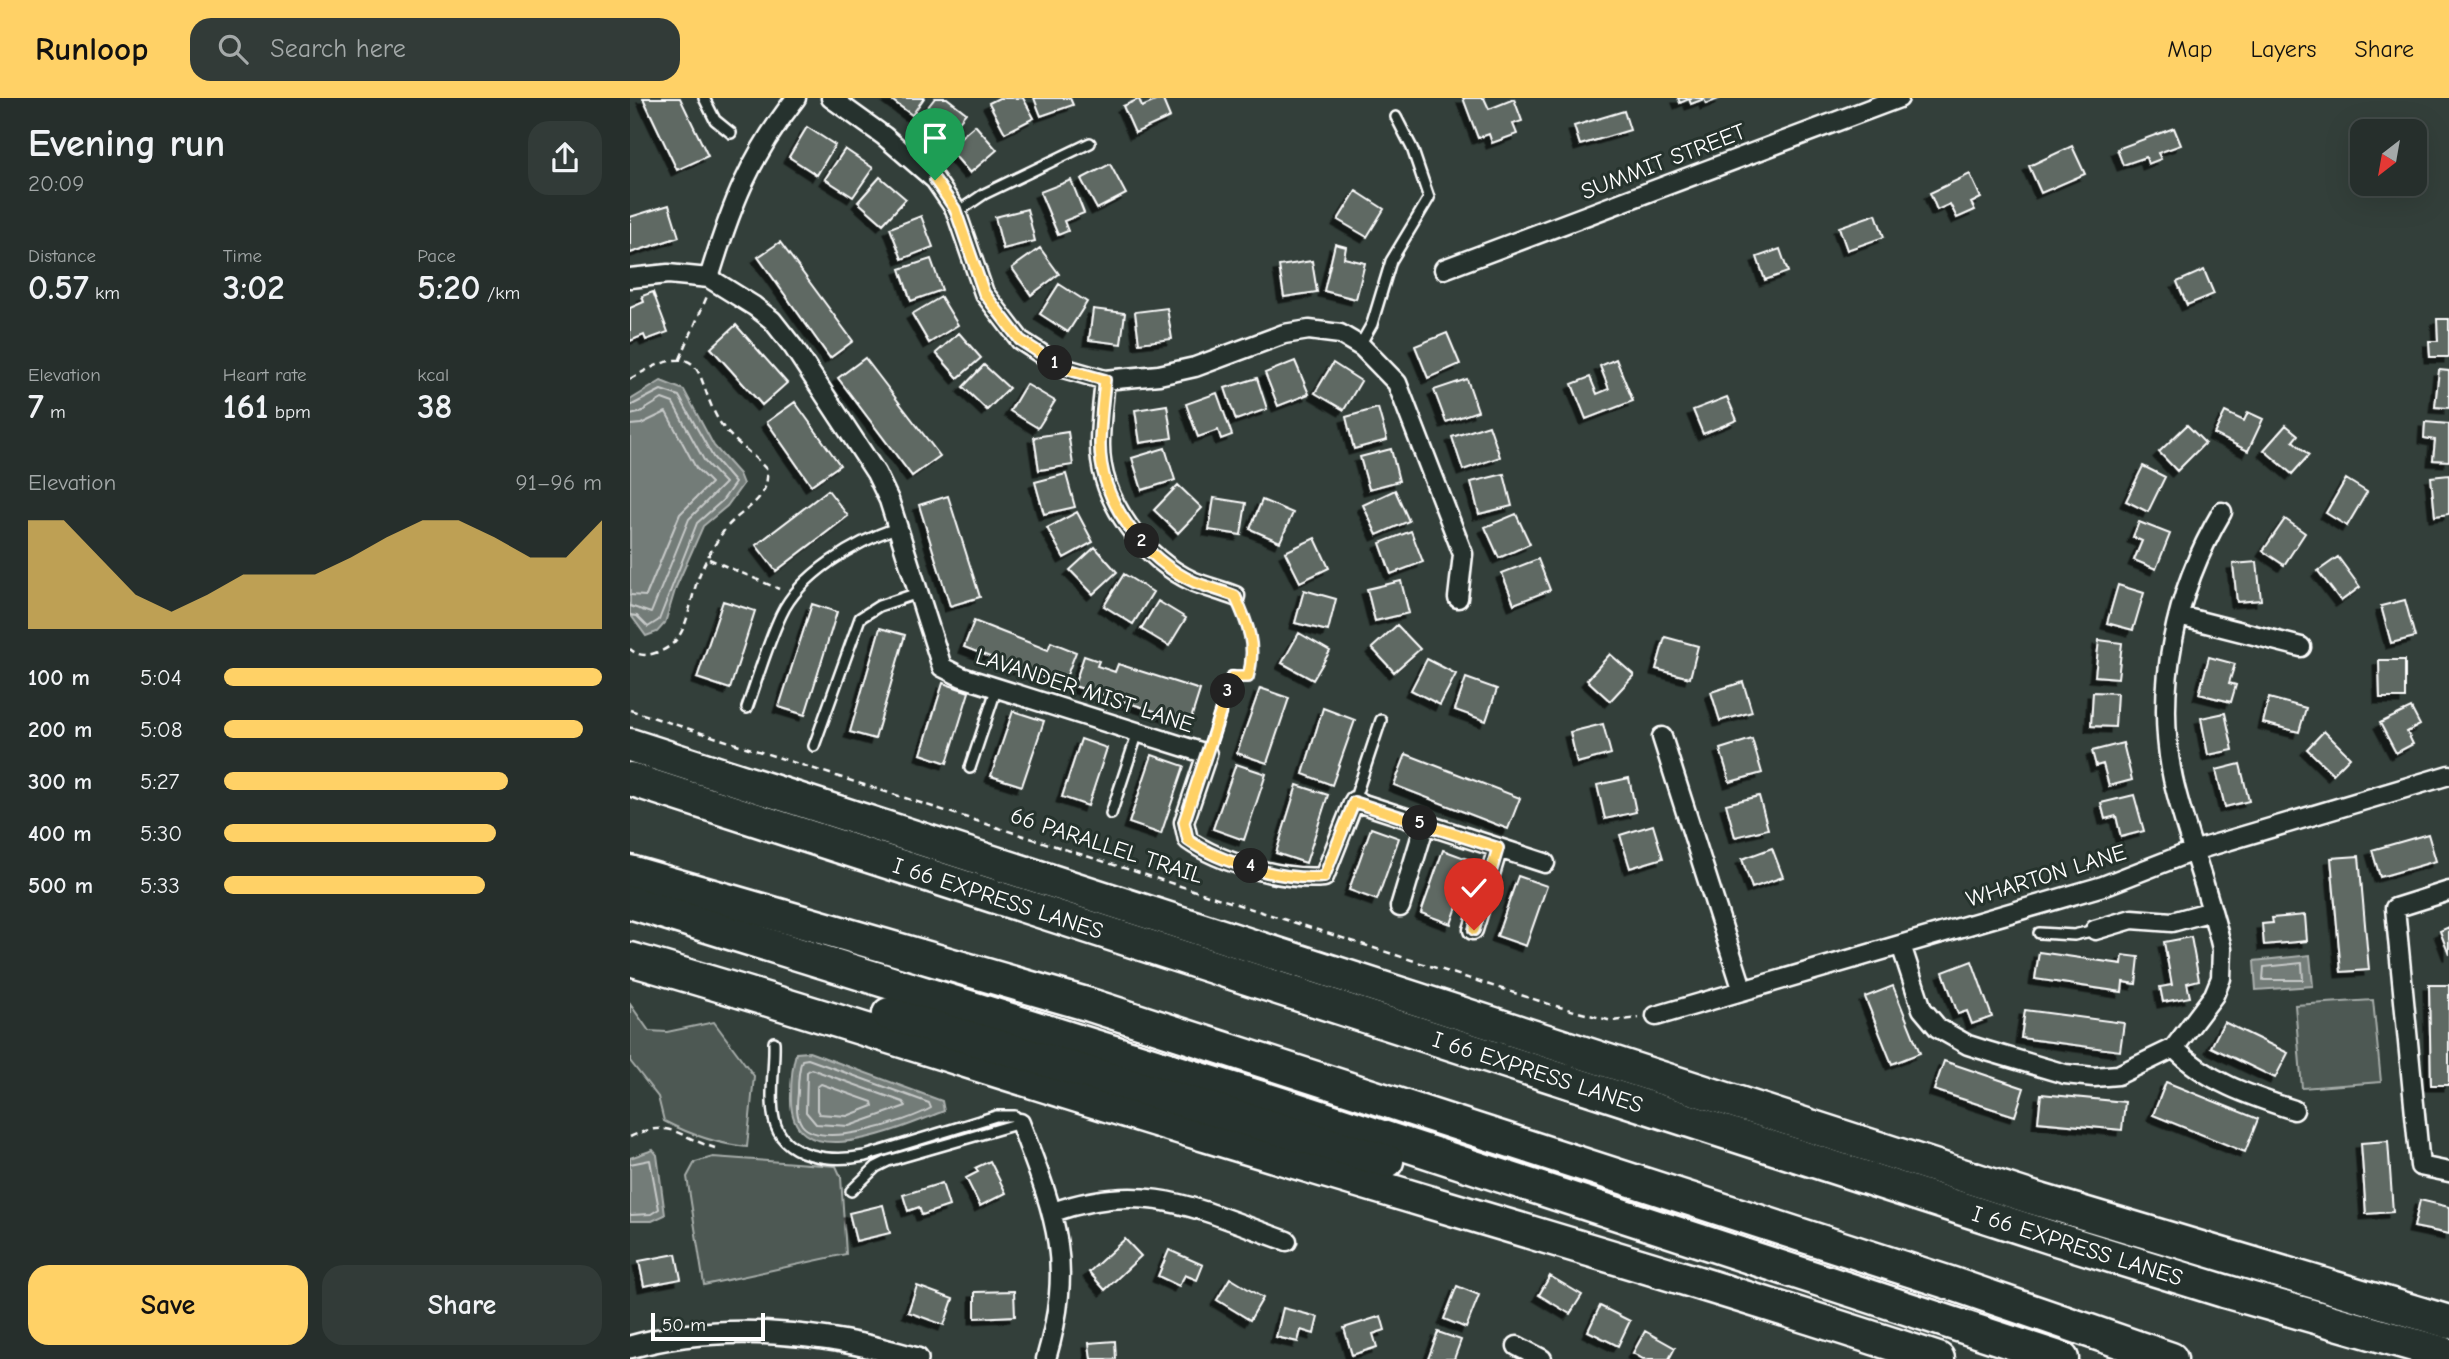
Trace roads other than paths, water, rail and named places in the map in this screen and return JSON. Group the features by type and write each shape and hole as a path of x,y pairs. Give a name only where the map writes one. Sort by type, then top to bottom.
{"highway":[{"path":"630,745 2007,1190 2449,1322"},
{"name":"I 66 EXPRESS LANES","path":"630,779 2224,1291 2449,1355"},
{"path":"630,872 1103,1009 1953,1284 2171,1359"},
{"path":"630,902 1280,1104 2062,1359"},
{"path":"630,937 1613,1228 1884,1299"},
{"path":"630,959 835,1019 1224,1141 1590,1249 1938,1359"},
{"path":"2224,1291 2402,1359"}],"street":[{"path":"630,278 668,274 709,278 746,175 760,147 796,98"},
{"path":"831,98 884,136 935,180 956,213 984,293 1020,340 1063,368 1105,380 1159,375 1195,367 1284,334 1309,330 1340,334 1360,345 1397,383 1464,554 1458,598"},
{"name":"SUMMIT STREET","path":"1444,269 1899,98"},
{"name":"LAVANDER MIST LANE","path":"709,278 772,320 794,348 876,473 889,500 942,667 962,677 1207,754 1184,822 1188,840 1205,853 1299,880 1324,877 1354,802"},
{"path":"1105,380 1100,447 1106,486 1126,524 1156,557 1193,581 1235,596"},
{"path":"1900,946 1923,1009 1938,1028 1968,1045 2065,1074 2094,1077 2118,1075 2174,1048 2214,995 2221,978 2222,949 2173,779 2166,715 2166,677 2189,579 2222,512"},
{"path":"2179,616 2301,647"},
{"path":"1662,737 1742,988"},
{"name":"WHARTON LANE","path":"1656,1016 1742,988 1900,946 2103,886 2193,851 2449,775"},
{"path":"1354,802 1545,863"},
{"path":"1400,907 1425,824"},
{"path":"1474,930 1498,848"},
{"path":"2449,891 2395,908 2420,1166 2449,1172"},
{"path":"2095,930 2132,919 2172,922 2212,911"},
{"path":"2174,1048 2191,1065 2214,1079 2294,1110"},
{"path":"1020,1123 1054,1212 1058,1231 1060,1282 1056,1321 1045,1359"},
{"path":"1054,1212 1091,1199 1145,1196 1181,1204 1287,1241"},
{"path":"630,1347 691,1336 767,1334 845,1342 917,1359"},
{"path":"1517,1346 1542,1359"}],"lane":[{"path":"704,98 715,120 731,133"},
{"path":"1360,345 1372,324 1391,261 1429,198 1412,148 1396,117"},
{"path":"956,213 984,194 1090,143"},
{"path":"747,708 781,615 791,598 846,552 874,536 896,528"},
{"path":"814,746 860,618 879,606 918,593"},
{"path":"1207,754 1232,677"},
{"path":"970,768 997,686"},
{"path":"1354,802 1381,720"},
{"path":"1111,814 1138,733"},
{"path":"2039,933 2074,935 2095,930"},
{"path":"774,1042 773,1117 779,1132 792,1147 807,1154 844,1160 865,1156 996,1115 1015,1116 1020,1123 888,1161 876,1167 851,1191"}],"water":[{"path":"661,381 684,390 714,446 739,474 743,484 727,506 703,526 676,587 665,623 657,632 646,636 630,614 630,400"},
{"path":"2310,955 2313,986 2256,990 2254,961"},
{"path":"809,1052 942,1101 944,1111 901,1128 850,1141 826,1142 807,1136 795,1121 791,1090 796,1053"},
{"path":"653,1150 657,1155 665,1215 652,1221 630,1221 630,1158"}]}
